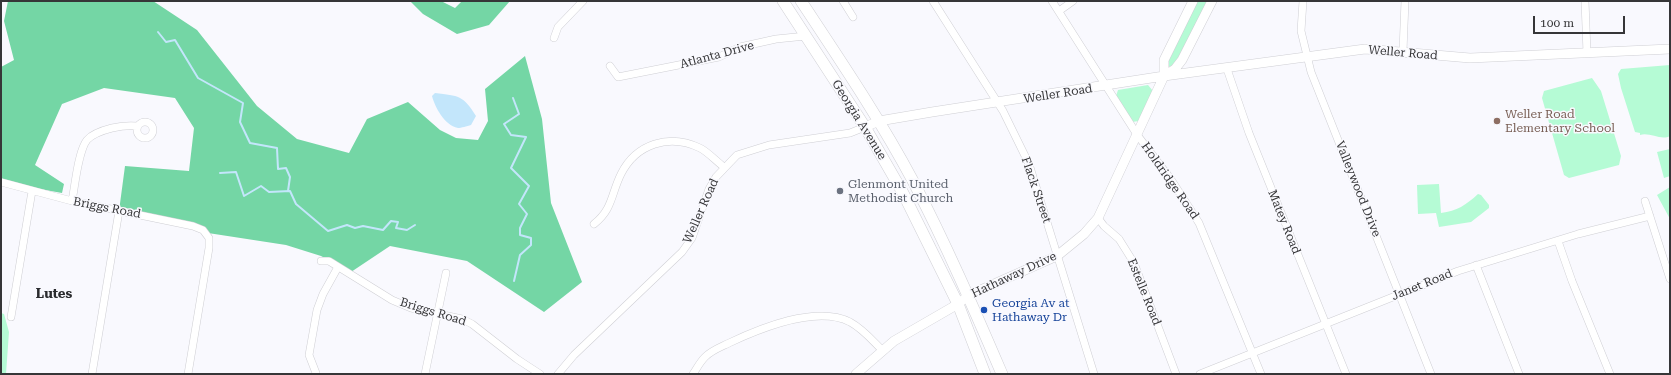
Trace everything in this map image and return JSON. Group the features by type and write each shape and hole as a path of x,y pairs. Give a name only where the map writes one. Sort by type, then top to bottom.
{"main road":[{"name":"Georgia Avenue","path":"783,1 865,127 922,230 958,304 985,374"},
{"name":"Georgia Avenue","path":"801,1 879,121 916,188 969,295 1002,374"}],"street":[{"path":"554,38 558,27 583,1"},
{"path":"843,1 853,17"},
{"name":"Flack Street","path":"933,1 997,103 1029,164 1094,374"},
{"name":"Holdridge Road","path":"1052,1 1138,136 1170,178 1199,223 1261,374"},
{"path":"1059,11 1073,1"},
{"name":"Hathaway Drive","path":"856,374 894,341 958,304 969,295 1057,256 1084,234 1098,218 1138,136 1164,76 1164,60 1193,1"},
{"name":"Hathaway Drive","path":"1164,76 1175,69 1182,60 1212,1"},
{"name":"Valleywood Drive","path":"1303,1 1302,31 1306,57 1431,374"},
{"path":"1403,52 1405,1"},
{"path":"1585,1 1587,53"},
{"name":"Atlanta Drive","path":"610,66 618,77 719,57 740,48 776,39 806,36"},
{"name":"Weller Road","path":"558,374 574,355 682,252 692,238 709,189 724,167 737,155 748,150 850,133 879,121 1164,76 1227,69 1365,49 1470,58 1670,49"},
{"name":"Matey Road","path":"1227,69 1249,133 1346,374"},
{"path":"72,201 82,152 86,141 92,135 106,129 127,125 137,126"},
{"path":"594,224 607,212 626,166 640,150 651,145 666,141 686,142 701,148 724,167"},
{"name":"Briggs Road","path":"1,182 72,201 193,226 203,230 209,238 188,374"},
{"path":"11,317 32,191"},
{"path":"1645,201 1670,279"},
{"path":"92,374 119,211"},
{"name":"Janet Road","path":"1200,374 1458,271 1520,250 1650,216"},
{"name":"Estelle Road","path":"1098,218 1104,226 1119,239 1134,263 1176,374"},
{"path":"1558,241 1572,281 1610,374"},
{"name":"Briggs Road","path":"321,261 329,261 392,300 411,308 462,319 472,324 517,359 540,374"},
{"path":"1476,266 1519,374"},
{"path":"316,373 309,354 317,310 323,294 338,267"},
{"path":"425,374 446,273"},
{"path":"693,374 706,356 750,333 785,322 816,316 834,317 849,322 867,334 882,350"}],"green space":[{"path":"8,1 153,1 197,30 257,106 297,139 349,153 367,119 408,102 440,130 456,138 478,140 488,121 485,89 525,56 542,119 551,203 582,282 544,312 467,261 390,246 351,272 321,256 286,245 208,233 119,211 125,166 189,171 194,128 175,98 104,88 62,104 35,165 64,184 62,193 1,182 1,67 14,60 4,21"},
{"path":"410,1 441,1 455,8 462,1 510,1 489,25 457,34 423,14"},
{"path":"1197,1 1208,1 1174,66 1167,67 1167,60"},
{"path":"1670,65 1670,136 1663,138 1644,134 1640,135 1640,133 1635,132 1618,74 1621,69"},
{"path":"1592,78 1601,91 1621,156 1619,165 1569,178 1564,175 1542,98 1544,91"},
{"path":"1148,85 1153,91 1139,121 1132,122 1116,96 1118,90"},
{"path":"1670,149 1670,176 1664,178 1657,152"},
{"path":"1439,184 1441,213 1452,211 1461,207 1478,194 1481,195 1489,205 1489,208 1471,222 1439,227 1436,213 1418,214 1417,185"},
{"path":"1670,187 1670,219 1657,195"},
{"path":"1,313 4,314 9,332 6,374 1,374"}],"water":[{"path":"435,93 455,96 464,100 476,116 471,125 458,128 448,123 435,105 432,96"}],"waterway":[{"path":"158,32 166,42 175,40 198,78 243,103 240,122 250,143 277,148 278,169 286,168 290,177 288,191"},
{"path":"513,98 519,114 504,124 511,135 526,137 511,168 529,186 519,204 527,214 520,228 520,235 531,238 531,245 520,255 514,281"},
{"path":"220,173 236,172 244,196 261,186 269,192 290,191 296,204 328,231 347,225 355,228 363,226 383,230 391,221 398,222 396,228 407,230 415,225"}],"place":[{"name":"Weller Road Elementary School","path":"1497,121"},
{"name":"Glenmont United Methodist Church","path":"840,191"},
{"name":"Georgia Av at Hathaway Dr","path":"984,310"}],"district":[{"name":"Lutes","path":"54,294"}]}
